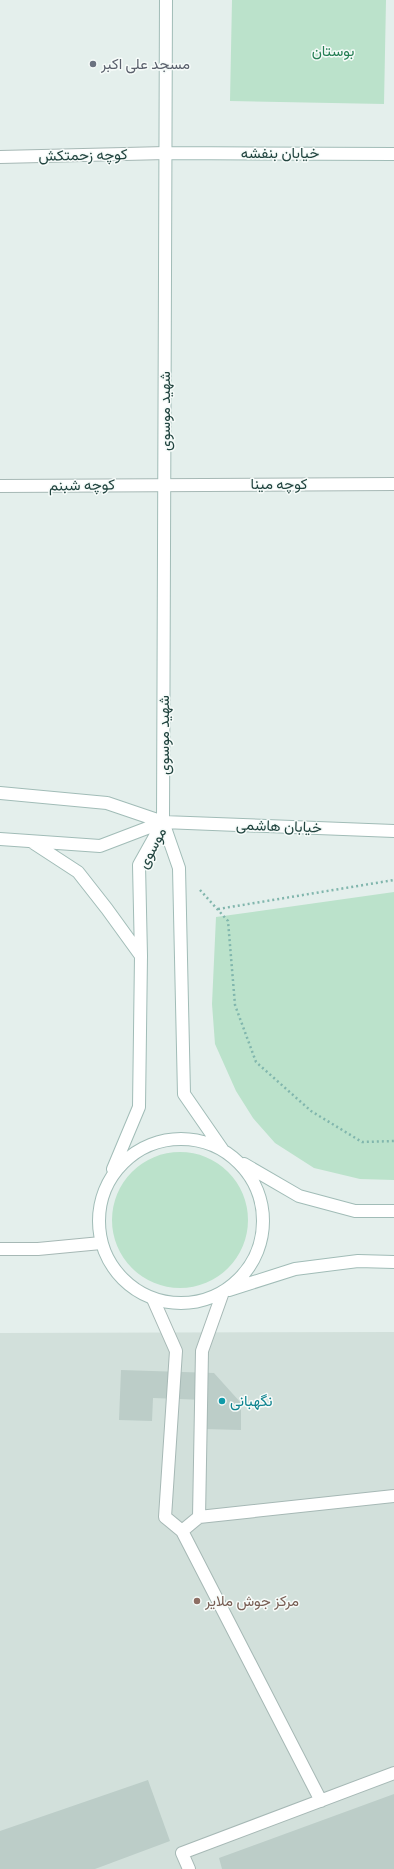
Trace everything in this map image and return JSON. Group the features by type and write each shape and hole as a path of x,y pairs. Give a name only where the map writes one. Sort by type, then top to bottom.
{"main road":[{"name":"شهید موسوی","path":"163,822 166,0"},
{"name":"خیابان بنفشه","path":"166,153 394,154"},
{"name":"کوچه زحمتکش","path":"0,157 166,153"},
{"name":"کوچه مینا","path":"164,484 394,484"},
{"name":"کوچه شبنم","path":"0,486 164,484"},
{"path":"0,793 107,802 163,822"},
{"path":"0,839 100,846 163,822"},
{"name":"خیابان هاشمی","path":"163,822 394,831"},
{"name":"موسوی","path":"163,822 179,868 184,1094 222,1149"},
{"name":"موسوی","path":"109,1180 139,1107 141,956 139,865 163,822"},
{"path":"31,841 78,872 141,956"},
{"path":"394,1211 356,1211 299,1196 239,1162 222,1149 202,1140 180,1138 159,1141 139,1150 122,1163 109,1180 100,1200 98,1221 101,1243 108,1261 120,1277 136,1290 153,1299 171,1303 189,1303 206,1299 223,1292 295,1269 358,1261 394,1262"},
{"path":"199,1517 202,1351 223,1292 240,1278 253,1262 261,1241 264,1220 261,1198 252,1179 239,1162"},
{"path":"0,1250 38,1249 101,1243"},
{"path":"153,1299 176,1351 165,1517 182,1531 321,1801"},
{"path":"182,1531 199,1517 394,1496"},
{"path":"189,1869 182,1853 394,1773"}],"path":[{"path":"179,868 228,921 235,1005 256,1062 310,1111 362,1142 394,1141"},
{"path":"217,909 394,880"}],"shaded area":[{"name":"مرکز جوش ملایر","path":"394,1332 394,1869 0,1869 0,1333"}],"green space":[{"name":"بوستان","path":"232,0 386,0 384,104 230,101"},
{"path":"394,892 394,1180 360,1179 314,1168 275,1143 253,1118 236,1091 215,1044 212,1004 216,917"},
{"path":"180,1152 206,1157 228,1172 243,1194 248,1220 243,1246 228,1268 206,1283 180,1288 154,1283 132,1268 117,1246 112,1220 117,1194 132,1172 154,1157"}],"building":[{"name":"نگهبانی","path":"121,1370 214,1373 241,1403 241,1430 204,1429 205,1400 153,1398 152,1421 119,1420"},
{"path":"148,1780 170,1841 95,1869 0,1869 0,1831"},
{"path":"394,1794 394,1869 222,1869 219,1858"}],"place":[{"name":"مسجد علی اکبر","path":"93,64"},
{"name":"نگهبانی","path":"222,1401"},
{"name":"مرکز جوش ملایر","path":"197,1601"}]}
